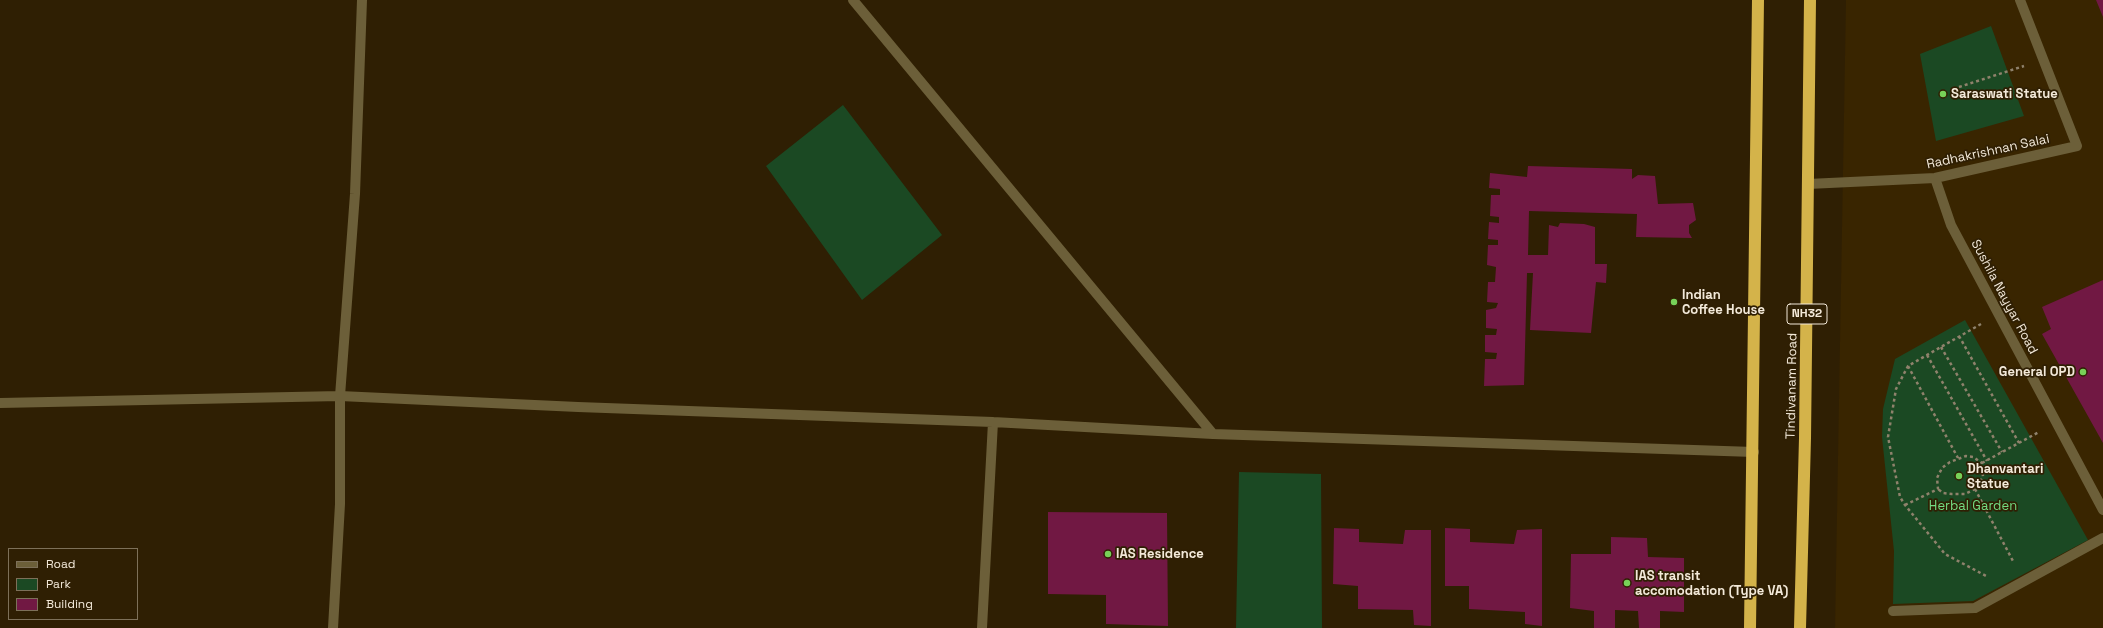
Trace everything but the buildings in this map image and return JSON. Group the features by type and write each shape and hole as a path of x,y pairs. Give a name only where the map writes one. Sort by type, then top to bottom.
{"highway":[{"path":"1750,628 1754,452 1758,0"},
{"name":"Tindivanam Road","path":"1800,628 1810,0"}],"street":[{"path":"333,628 340,504 340,396 355,194 362,0"},
{"path":"853,0 1213,434"},
{"path":"2020,0 2044,60"},
{"name":"Radhakrishnan Salai","path":"1808,184 1935,178 2077,146 2044,60"},
{"name":"Sushila Nayyar Road","path":"1935,178 1951,225 2103,510"},
{"path":"0,403 340,396 570,407 993,422 1213,434 1754,452"},
{"path":"982,628 993,422"},
{"path":"1893,611 1975,608 2103,538"}],"path":[{"path":"1959,87 2044,60"},
{"path":"1993,580 1946,554 1905,505 1900,497 1888,437 1896,389 1908,366 1941,346 1999,315"},
{"path":"1960,336 2019,443"},
{"path":"1941,346 2002,452"},
{"path":"1927,355 1987,461"},
{"path":"1908,366 1958,458"},
{"path":"1982,464 2056,422"},
{"path":"1973,457 1982,464 1983,477 1975,489 1965,494 1943,493 1938,489 1937,478 1942,468 1958,458 1973,457"},
{"path":"1905,505 1938,489"},
{"path":"1975,489 2015,566"}],"shaded area":[{"path":"1846,0 2103,0 2103,628 1835,628"}],"green space":[{"path":"1991,26 2024,116 1936,141 1920,54"},
{"path":"843,105 942,235 862,300 766,166"},
{"name":"Herbal Garden","path":"1965,320 2088,540 1973,601 1893,604 1894,551 1882,437 1883,409 1895,359"},
{"path":"1239,472 1321,474 1322,628 1236,628"}],"place":[{"name":"Saraswati Statue","path":"1943,94"},
{"name":"Indian Coffee House","path":"1674,302"},
{"name":"General OPD","path":"2083,372"},
{"name":"Dhanvantari Statue","path":"1959,476"},
{"name":"IAS Residence","path":"1108,554"},
{"name":"IAS transit accomodation (Type VA)","path":"1627,583"}]}
